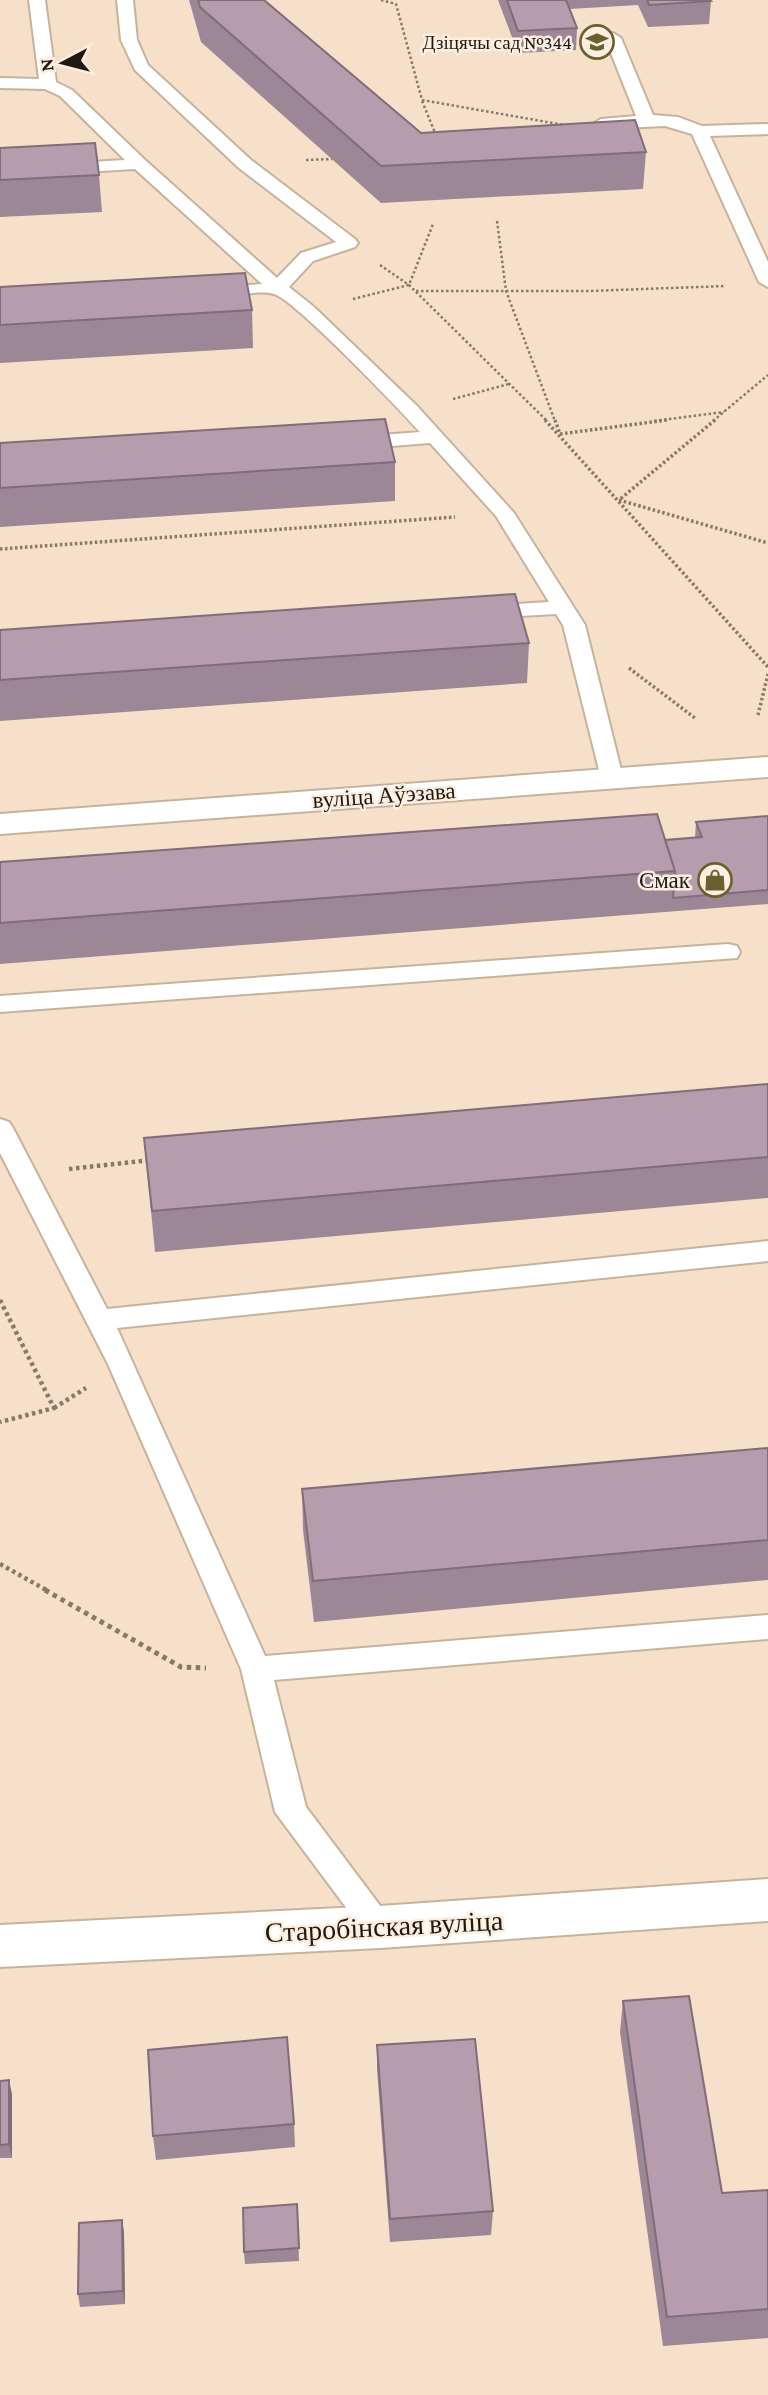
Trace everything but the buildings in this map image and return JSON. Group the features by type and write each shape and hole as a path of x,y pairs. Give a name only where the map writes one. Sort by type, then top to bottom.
{"street":[{"name":"вуліца Аўэзава","path":"0,824 768,767"},
{"name":"Старобінская вуліца","path":"0,1946 380,1927 768,1900"}],"lane":[{"path":"37,0 48,84"},
{"path":"125,0 128,40 141,67 245,164 349,243"},
{"path":"613,38 647,122"},
{"path":"0,83 48,84 66,93 139,164 278,288 308,311 410,410 504,513 568,616 612,778"},
{"path":"571,126 678,122 691,125 699,131 768,282"},
{"path":"699,131 768,129"},
{"path":"0,172 139,164"},
{"path":"194,294 278,288 307,257 349,243"},
{"path":"339,444 434,438"},
{"path":"467,613 568,616"},
{"path":"0,1004 727,952"},
{"path":"0,1128 122,1364 256,1669 291,1812 380,1927"},
{"path":"98,1320 768,1251"},
{"path":"256,1669 768,1627"}],"path":[{"path":"381,0 396,4 422,100 436,136"},
{"path":"422,100 571,126"},
{"path":"497,221 506,291 560,434"},
{"path":"410,285 433,224"},
{"path":"349,243 410,285 560,434 768,667"},
{"path":"308,311 410,285"},
{"path":"415,291 729,285"},
{"path":"619,500 768,375"},
{"path":"410,410 509,384"},
{"path":"560,434 724,412"},
{"path":"619,500 768,543"},
{"path":"0,549 504,513"},
{"path":"568,616 695,718"},
{"path":"758,715 768,674"},
{"path":"24,1174 162,1158"},
{"path":"0,1300 54,1408 0,1422"},
{"path":"0,1564 181,1667 256,1669"}],"place":[{"name":"Дзіцячы сад №344","path":"597,42"},
{"name":"Смак","path":"715,880"}]}
